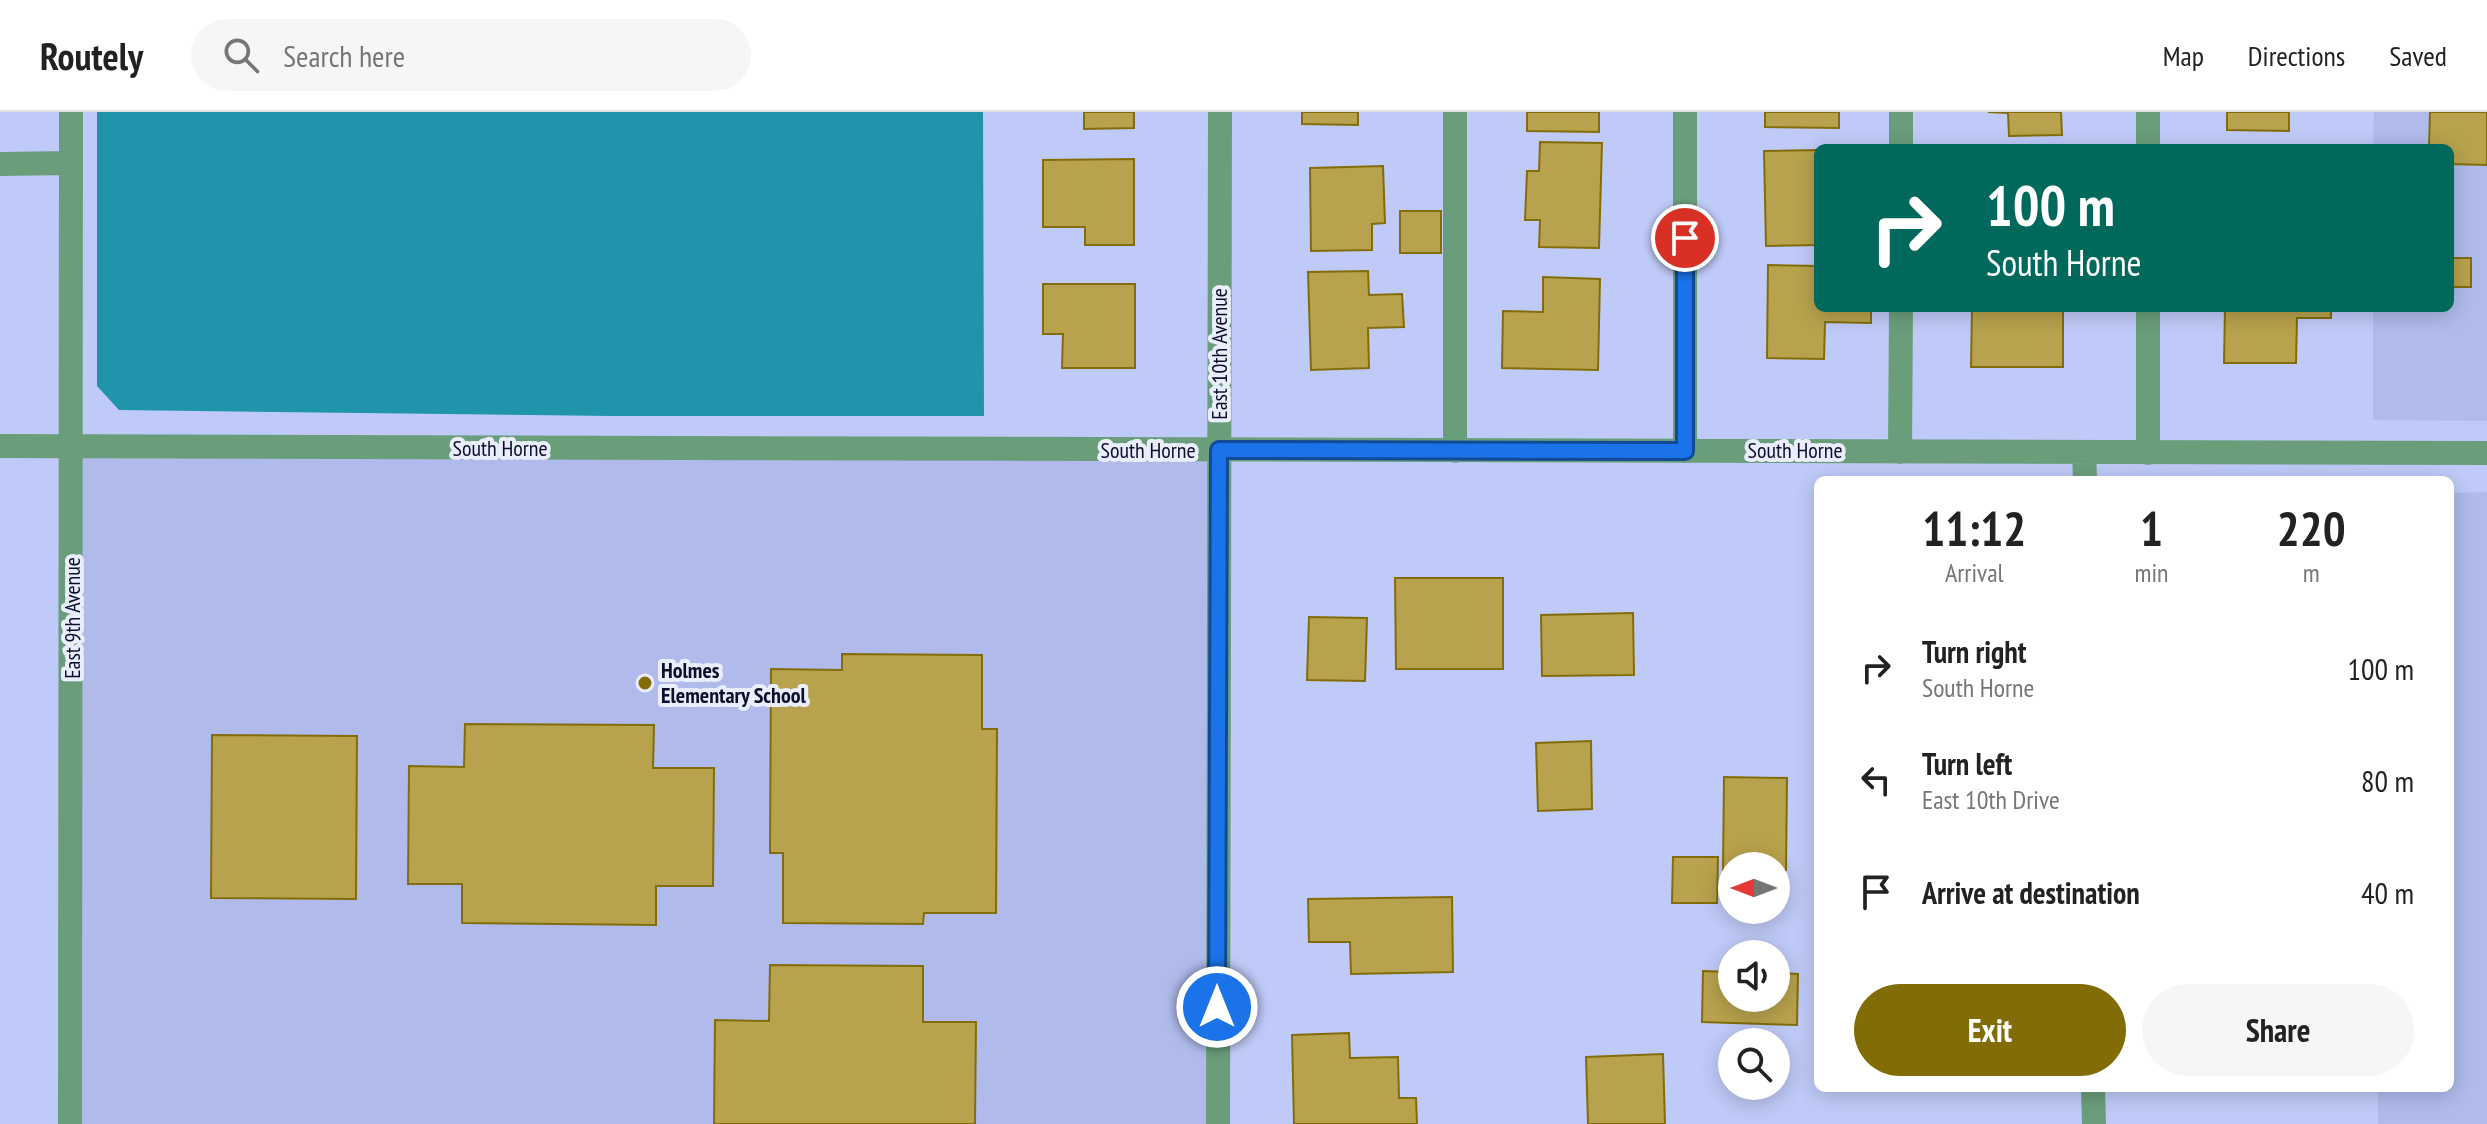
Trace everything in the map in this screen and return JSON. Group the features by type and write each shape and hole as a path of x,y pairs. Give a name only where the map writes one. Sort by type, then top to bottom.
{"street":[{"name":"East 9th Avenue","path":"70,1124 71,112"},
{"name":"East 10th Avenue","path":"1218,1124 1220,112"},
{"path":"1455,112 1455,451"},
{"path":"1685,112 1685,451"},
{"path":"1901,112 1901,144"},
{"path":"2148,112 2148,144"},
{"path":"0,164 71,163"},
{"path":"1900,452 1901,312"},
{"path":"2148,312 2148,453"},
{"name":"South Horne","path":"0,446 2487,453"},
{"path":"2084,453 2085,476"},
{"path":"2093,1092 2094,1124"}],"shaded area":[{"path":"97,112 983,112 984,416 611,416 119,410 97,386"},
{"path":"2374,112 2487,112 2487,421 2373,420 2373,312 2454,312 2454,144 2373,144"},
{"name":"Holmes Elementary School","path":"71,445 1219,450 1219,1124 70,1124"},
{"path":"2487,492 2487,1124 2378,1124 2378,1092 2454,1092 2454,493"}],"building":[{"path":"1084,112 1134,112 1134,128 1084,129"},
{"path":"1302,112 1358,112 1358,125 1302,124"},
{"path":"1527,112 1599,112 1599,132 1527,131"},
{"path":"1765,112 1839,112 1839,128 1765,127"},
{"path":"1988,112 2061,112 2062,135 2009,136 2008,113"},
{"path":"2227,112 2289,112 2289,131 2227,130"},
{"path":"2430,112 2487,112 2487,165 2454,164 2454,144 2429,144"},
{"path":"1540,142 1602,143 1599,248 1539,247 1540,220 1525,220 1527,171 1539,171"},
{"path":"1814,150 1814,245 1766,246 1764,151"},
{"path":"1134,159 1134,245 1085,245 1085,227 1043,227 1043,160"},
{"path":"1383,166 1385,223 1372,224 1372,250 1311,251 1310,168"},
{"path":"1400,211 1441,211 1441,253 1400,253"},
{"path":"2454,258 2471,258 2471,287 2454,287"},
{"path":"1768,265 1814,266 1814,312 1871,312 1871,323 1825,322 1824,359 1767,358"},
{"path":"1368,271 1369,295 1402,294 1404,327 1368,328 1369,368 1311,370 1308,272"},
{"path":"1543,277 1600,279 1598,370 1502,368 1503,311 1543,312"},
{"path":"1043,284 1135,284 1135,368 1062,368 1063,334 1043,334"},
{"path":"1972,312 2063,312 2063,367 1971,367"},
{"path":"2225,312 2331,312 2331,318 2297,318 2296,363 2224,363"},
{"path":"1395,578 1503,578 1503,669 1396,669"},
{"path":"1633,613 1634,675 1542,676 1541,615"},
{"path":"1309,617 1367,618 1365,681 1307,680"},
{"path":"842,654 982,655 982,729 997,729 996,913 924,913 923,924 783,923 783,853 770,853 771,669 842,670"},
{"path":"465,724 654,725 653,768 714,768 713,886 656,886 656,925 462,923 462,884 408,884 409,766 464,767"},
{"path":"212,735 357,736 356,899 211,898"},
{"path":"1591,741 1592,809 1538,811 1536,743"},
{"path":"1724,777 1787,778 1786,852 1723,852"},
{"path":"1673,857 1718,857 1717,903 1672,903"},
{"path":"1452,897 1453,972 1351,974 1350,942 1309,942 1308,899"},
{"path":"770,965 923,966 923,1022 976,1022 975,1124 714,1124 715,1020 769,1021"},
{"path":"1703,971 1718,972 1718,1012 1790,1012 1790,974 1798,974 1797,1025 1702,1022"},
{"path":"1349,1033 1350,1058 1398,1057 1399,1098 1416,1098 1417,1124 1294,1124 1292,1035"},
{"path":"1663,1054 1665,1124 1588,1124 1586,1057"}],"place":[{"name":"Holmes Elementary School","path":"645,683"}],"route":[{"path":"1217,1007 1219,450 1685,451 1685,238"}]}
